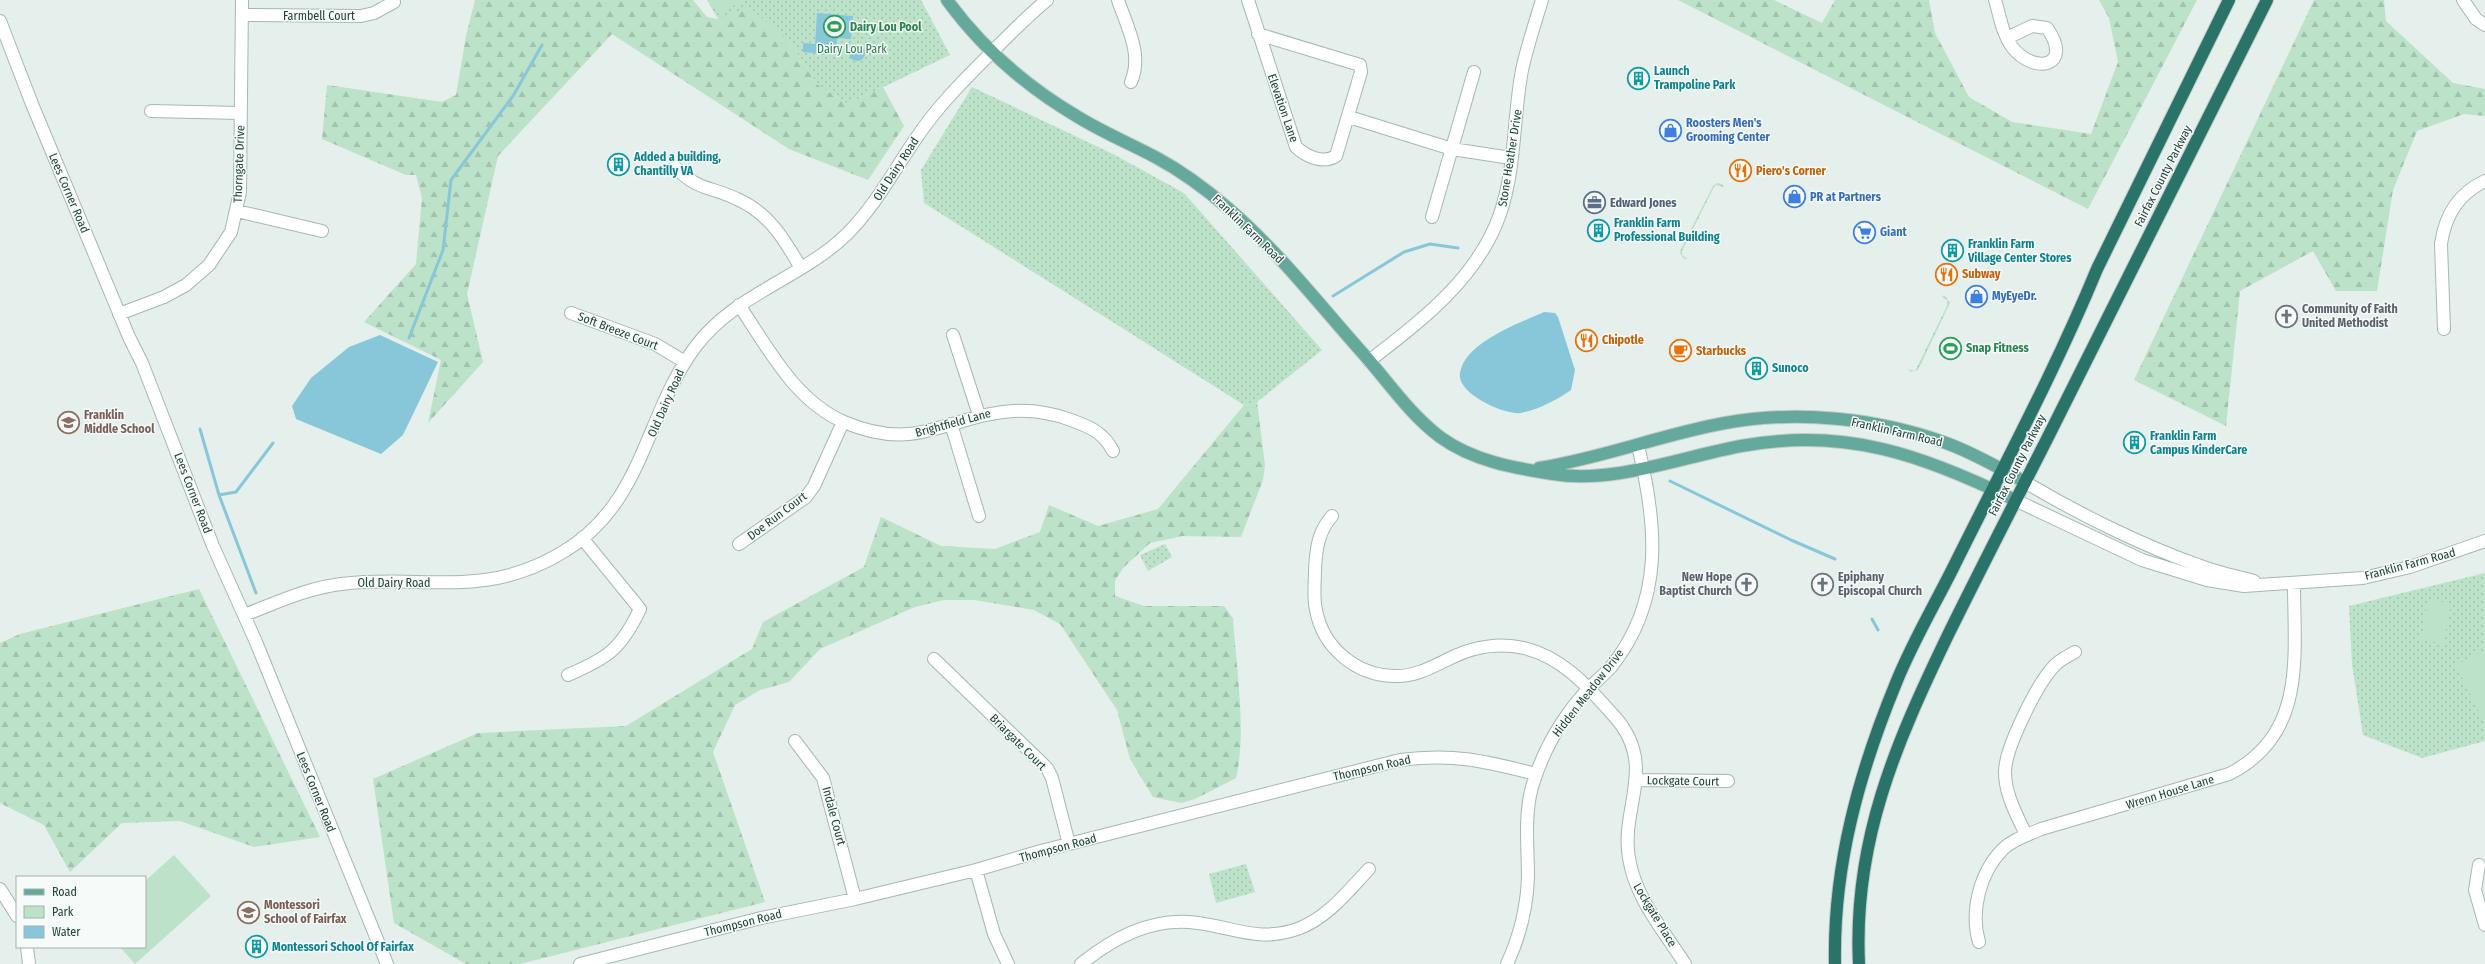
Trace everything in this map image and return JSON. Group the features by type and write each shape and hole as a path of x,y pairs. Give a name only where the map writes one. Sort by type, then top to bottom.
{"highway":[{"name":"Fairfax County Parkway","path":"1835,964 1836,915 1840,874 1856,794 1867,757 1896,682 2079,312 2100,262 2229,0"},
{"name":"Fairfax County Parkway","path":"1859,964 1859,926 1867,844 1889,766 1930,672 2267,0"}],"main road":[{"name":"Franklin Farm Road","path":"947,0 992,52 1021,77 1080,118 1160,160 1210,193 1263,242 1369,360 1420,420 1442,438 1480,458 1570,476 1643,467 1748,445 1772,442 1832,442 1860,444 1918,458 2015,500"},
{"name":"Franklin Farm Road","path":"1532,469 1574,462 1723,423 1783,416 1814,417 1849,421 1910,433 1945,443 2002,469 2025,482"}],"street":[{"name":"Thorngate Drive","path":"119,314 164,297 197,277 218,253 231,232 237,211 240,192 242,0"},
{"name":"Old Dairy Road","path":"244,615 306,591 325,586 364,582 462,583 504,577 537,565 562,552 582,538 599,522 624,492 636,471 669,390 685,362 708,332 739,305 830,249 862,219 932,116 992,52 1047,0"},
{"path":"1118,0 1134,49 1135,72 1131,82"},
{"name":"Elevation Lane","path":"1248,0 1258,34 1296,147 1302,153 1317,158 1331,159 1336,156 1349,117 1361,72 1360,65 1258,34"},
{"name":"Stone Heather Drive","path":"1369,360 1411,328 1450,292 1478,258 1500,215 1511,158 1522,71 1542,0"},
{"path":"1996,0 2007,38"},
{"path":"2463,0 2476,18 2485,25"},
{"name":"Farmbell Court","path":"242,15 362,16 374,13 394,2"},
{"name":"Lees Corner Road","path":"0,21 32,104 119,314 142,363 213,546 244,615 387,964"},
{"path":"1432,217 1474,72"},
{"path":"151,111 240,113"},
{"path":"1349,117 1452,148 1511,158"},
{"path":"675,167 694,184 736,198 760,213 783,237 801,268"},
{"path":"2444,329 2441,244 2443,230 2456,203 2470,189 2485,181"},
{"path":"237,211 322,230"},
{"name":"Brightfield Lane","path":"739,305 795,386 825,412 844,422 860,428 892,434 928,431 979,415 1014,409 1054,414 1092,428 1101,434 1113,451"},
{"name":"Soft Breeze Court","path":"571,313 655,344 685,362"},
{"path":"954,335 979,415"},
{"name":"Doe Run Court","path":"739,544 806,497 814,486 844,422"},
{"path":"951,424 979,516"},
{"name":"Hidden Meadow Drive","path":"1507,964 1522,923 1526,900 1527,825 1530,797 1536,774 1552,738 1588,689 1619,656 1634,629 1648,592 1654,556 1654,537 1643,467 1638,446"},
{"name":"Franklin Farm Road","path":"2025,482 2079,511 2182,559 2218,572 2262,583"},
{"name":"Franklin Farm Road","path":"2015,500 2120,551 2160,567 2225,584 2244,586 2262,583 2333,581 2388,572 2485,541"},
{"name":"Lockgate Place","path":"1332,516 1320,534 1317,545 1314,598 1321,627 1337,652 1348,662 1379,674 1409,675 1424,671 1470,650 1508,646 1536,651 1552,658 1570,669 1617,718 1625,731 1634,756 1637,780 1627,842 1632,874 1644,901 1686,964"},
{"path":"568,675 612,652 629,631 640,609 582,538"},
{"name":"Wrenn House Lane","path":"1979,942 1974,917 1986,875 2003,850 2026,835 2230,774 2258,754 2274,736 2284,719 2292,691 2294,668 2294,583"},
{"path":"2026,835 2010,801 2006,786 2007,757 2012,742 2047,675 2060,661 2075,652"},
{"name":"Briargate Court","path":"934,659 1047,768 1052,778 1069,844"},
{"name":"Indale Court","path":"795,741 824,778 855,899"},
{"name":"Thompson Road","path":"580,964 762,918 855,899 976,870 1069,844 1400,760 1438,756 1466,758 1536,774"},
{"name":"Lockgate Court","path":"1637,780 1728,781"},
{"path":"2479,865 2475,890 2485,925"},
{"path":"1081,964 1100,949 1125,935 1161,924 1197,922 1252,935 1286,932 1316,920 1330,910 1369,869"},
{"path":"976,870 994,934 1008,964"},
{"path":"0,888 16,914"},
{"path":"26,948 29,964"}],"green space":[{"path":"475,0 693,0 707,17 718,19 749,7 788,40 818,85 848,104 883,87 904,126 868,180 789,149 612,34 498,156 467,294 483,362 428,423 441,360 364,322 416,264 422,198 416,175 406,175 322,139 327,85 442,102 456,95 466,36"},
{"name":"Dairy Lou Park","path":"707,0 921,0 950,55 848,104 818,85 788,40 718,19"},
{"path":"711,0 743,0 743,1 718,14"},
{"path":"1678,0 1774,0 1822,23 1835,0 1929,0 1935,33 1969,97 2012,122 2091,134 2118,62 2109,18 2099,0 2197,0 2088,209"},
{"path":"2314,0 2384,0 2386,21 2453,83 2485,89 2485,116 2464,114 2417,131 2393,190 2377,291 2336,291 2313,251 2240,291 2226,426 2134,380"},
{"path":"972,87 1113,154 1184,193 1322,350 1257,402 1244,405 924,203 921,170"},
{"path":"1717,183 1722,184 1724,187 1715,185 1682,251 1682,255 1688,259 1684,259 1680,253 1681,249 1713,186"},
{"path":"1944,295 1950,303 1918,370 1915,371 1947,306 1947,300 1942,297"},
{"path":"1257,402 1265,465 1263,480 1241,537 1182,536 1150,543 1123,568 1115,581 1115,596 1144,606 1224,606 1233,618 1241,720 1241,740 1236,778 1195,799 1181,803 1153,797 1130,759 1117,710 1060,624 1034,610 975,600 944,600 915,607 820,649 789,682 760,690 735,705 713,752 765,902 520,964 466,964 394,923 373,779 478,733 626,726 752,649 763,622 864,567 881,517 941,546 995,549 1040,532 1049,505 1098,526 1158,509 1244,405"},
{"path":"1165,544 1172,557 1148,571 1140,555"},
{"path":"2485,573 2485,741 2422,758 2363,735 2352,664 2349,606"},
{"path":"199,589 320,837 254,847 180,821 122,823 70,872 44,825 0,803 0,643 20,634"},
{"path":"2428,599 2451,604 2443,644 2421,639"},
{"path":"2485,650 2485,716 2482,718 2456,665"},
{"path":"174,855 211,896 135,964 121,948 146,948 146,880"},
{"path":"1246,864 1255,892 1216,903 1209,874"}],"water":[{"name":"Dairy Lou Pool","path":"817,13 853,16 851,39 837,38 836,55 803,52 803,43 815,44"},
{"name":"Dairy Lou Pool","path":"857,45 863,47 865,53 863,59 857,61 851,59 849,53 851,47"},
{"path":"1544,312 1555,313 1558,317 1575,370 1571,390 1534,410 1513,413 1483,401 1465,388 1461,381 1460,373 1464,362 1472,352 1482,343 1495,335"},
{"path":"380,335 438,362 403,435 381,454 296,419 292,406 311,378 349,347"}],"waterway":[{"path":"409,338 443,250 451,180 513,96 542,45"},
{"path":"1333,296 1404,252 1430,244 1458,248"},
{"path":"200,429 219,495"},
{"path":"256,593 219,495 236,492 273,443"},
{"path":"1670,481 1791,540 1835,559"},
{"path":"1872,619 1878,630"}],"place":[{"name":"Dairy Lou Pool","path":"834,27"},
{"name":"Launch Trampoline Park","path":"1639,78"},
{"name":"Roosters Men's Grooming Center","path":"1670,130"},
{"name":"Added a building, Chantilly VA","path":"618,164"},
{"name":"Piero's Corner","path":"1741,171"},
{"name":"PR at Partners","path":"1794,197"},
{"name":"Edward Jones","path":"1595,203"},
{"name":"Franklin Farm Professional Building","path":"1598,230"},
{"name":"Giant","path":"1864,232"},
{"name":"Franklin Farm Village Center Stores","path":"1952,251"},
{"name":"Subway","path":"1946,274"},
{"name":"MyEyeDr.","path":"1976,296"},
{"name":"Community of Faith United Methodist","path":"2286,316"},
{"name":"Chipotle","path":"1586,340"},
{"name":"Snap Fitness","path":"1950,348"},
{"name":"Starbucks","path":"1680,351"},
{"name":"Sunoco","path":"1756,368"},
{"name":"Franklin Middle School","path":"69,422"},
{"name":"Franklin Farm Campus KinderCare","path":"2134,443"},
{"name":"New Hope Baptist Church","path":"1747,584"},
{"name":"Epiphany Episcopal Church","path":"1822,584"},
{"name":"Montessori School of Fairfax","path":"249,912"},
{"name":"Montessori School Of Fairfax","path":"257,947"}]}
